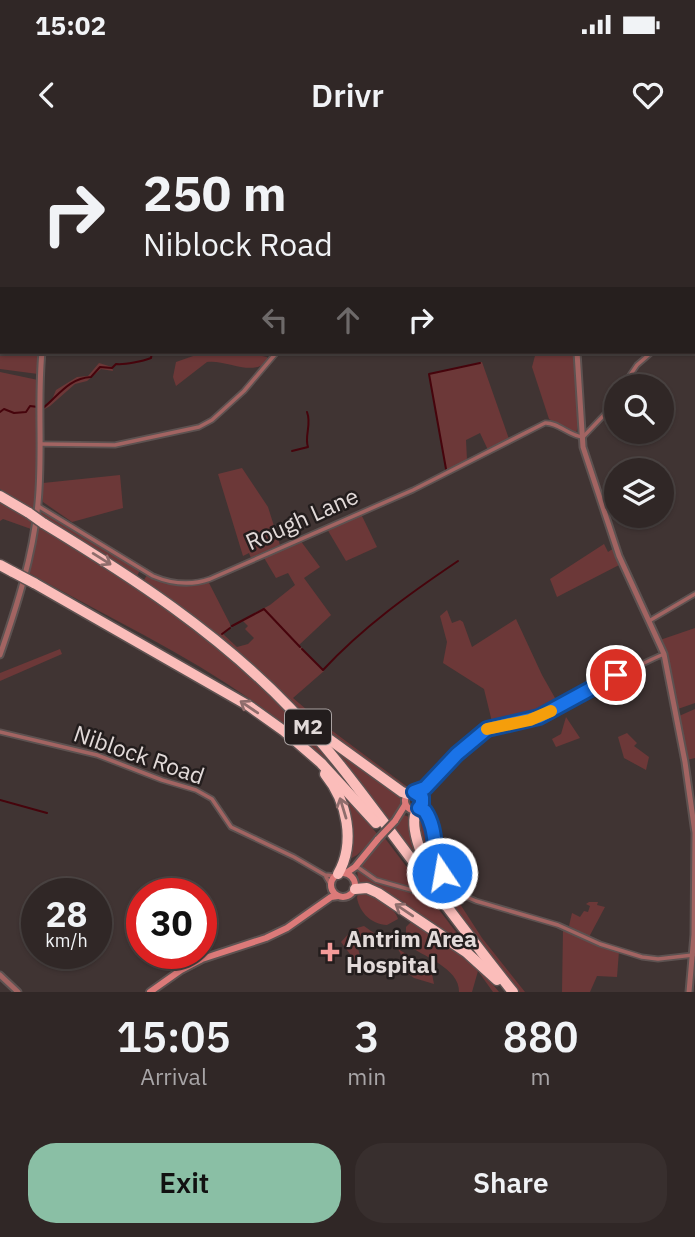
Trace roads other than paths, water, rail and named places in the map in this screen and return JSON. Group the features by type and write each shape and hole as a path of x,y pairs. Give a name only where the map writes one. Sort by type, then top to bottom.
{"highway":[{"name":"M2","path":"0,496 179,610 231,652 283,701 346,772 513,992"},
{"name":"M2","path":"0,565 236,698 284,732 321,763 358,801 507,992"},
{"path":"283,701 322,735 402,792 411,793"},
{"path":"284,732 328,777 342,803 348,840 340,875"},
{"path":"417,806 413,820 426,865 472,940"},
{"path":"354,883 378,893 466,952 498,981"}],"main road":[{"path":"411,793 417,806 405,799 411,793"},
{"path":"150,992 202,959 266,938 287,928 334,893 340,875 356,867 402,814 417,806"},
{"path":"334,893 349,895 356,867"},
{"path":"340,875 354,883"}],"street":[{"path":"0,655 27,570 38,506 41,444 39,390 43,354"},
{"path":"41,444 115,445 200,428 244,391 275,354"},
{"path":"577,354 581,438 619,556 664,654 685,762 694,824 693,955 689,992"},
{"path":"630,374 636,365 650,354"},
{"path":"581,438 604,414"},
{"name":"Rough Lane","path":"38,506 153,576 173,583 192,583 209,579 413,490 545,423 551,423 581,438"},
{"path":"649,621 695,594"},
{"path":"664,654 616,675 539,717 487,729 457,754 425,788 417,806 433,828 439,867 453,888 466,897 558,925 600,944 642,957 658,959 693,955"},
{"name":"Niblock Road","path":"0,732 97,755 196,790 212,799 230,827 325,875 340,875"},
{"path":"411,793 425,788"},
{"path":"356,867 376,880 415,891"},
{"path":"325,875 334,893"},
{"path":"0,975 18,992"}],"waterway":[{"path":"43,408 64,388 91,377 100,367 112,368 116,364 148,359 152,354"},
{"path":"446,469 429,374 480,363"},
{"path":"0,412 4,409 14,413 26,412 30,406 38,407"},
{"path":"292,451 308,447 307,412"},
{"path":"302,649 323,670 354,639 387,612 458,561"},
{"path":"232,626 264,609 300,647"},
{"path":"222,634 230,628"},
{"path":"0,800 47,813"}],"place":[{"name":"Antrim Area Hospital","path":"330,952"}]}
